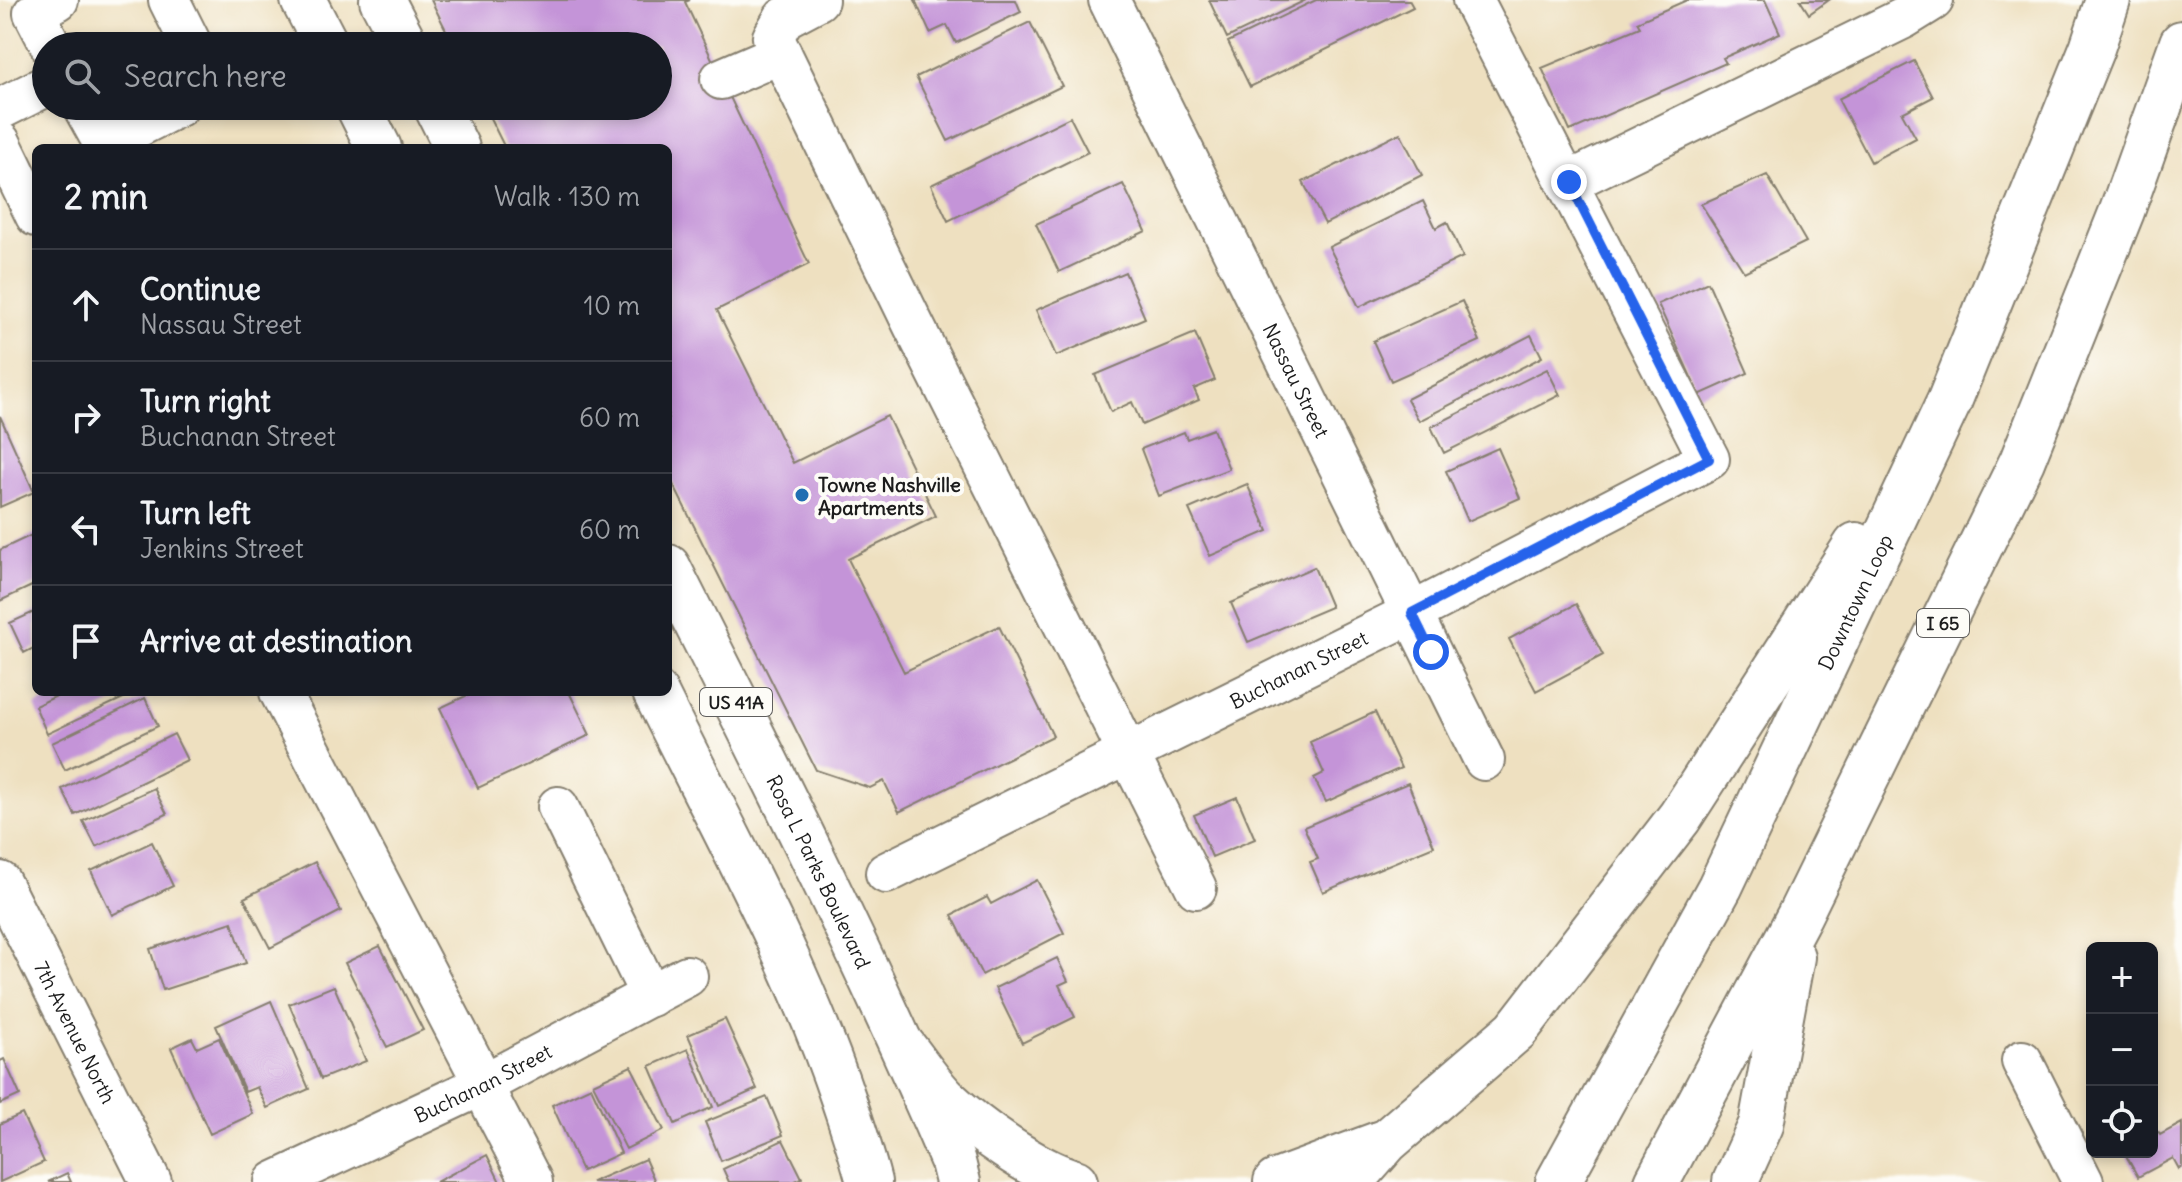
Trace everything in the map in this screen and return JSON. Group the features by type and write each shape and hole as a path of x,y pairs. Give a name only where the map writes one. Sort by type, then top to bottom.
{"main road":[{"path":"303,0 320,32"},
{"path":"382,0 399,32"},
{"name":"Downtown Loop","path":"1558,1182 1720,887 1949,402 2092,48 2108,0"},
{"name":"I 65","path":"1657,1182 1799,916 2022,461 2122,211 2182,43"},
{"path":"365,120 377,144"},
{"path":"443,120 455,144"},
{"path":"1351,1182 1387,1141 1516,1030 1680,817 1949,402"},
{"name":"Rosa L Parks Boulevard","path":"672,575 805,838 902,1045 953,1162 958,1182"},
{"name":"US 41A","path":"657,696 809,1007 869,1182"},
{"path":"1735,1182 1761,1125 1799,916"},
{"path":"902,1045 942,1097 967,1117 1006,1147 1075,1182"},
{"path":"1276,1182 1387,1141"}],"street":[{"path":"44,32 34,13 58,0"},
{"path":"169,0 185,32"},
{"path":"818,0 784,18 773,37 1196,888"},
{"name":"Nassau Street","path":"1109,0 1484,760"},
{"path":"1473,0 1569,182 1904,18 1933,0"},
{"path":"721,79 781,53"},
{"path":"0,109 32,93"},
{"path":"91,120 104,144 151,120"},
{"path":"0,142 32,208"},
{"name":"Buchanan Street","path":"886,873 1412,613 1709,459 1569,182"},
{"path":"282,696 532,1182"},
{"path":"558,807 651,996"},
{"name":"7th Avenue North","path":"0,882 151,1182"},
{"name":"Buchanan Street","path":"275,1182 484,1084 687,976"},
{"path":"2022,1061 2083,1182"}],"building":[{"name":"Towne Nashville Apartments","path":"431,0 690,0 685,2 809,264 717,310 793,463 887,416 936,516 848,559 904,672 999,626 1053,736 899,812 884,781 870,788 816,770 672,482 672,144 503,144 491,120 672,120 672,32 447,32"},
{"path":"915,0 1016,0 1021,12 956,43 947,25 930,33"},
{"path":"1209,0 1306,0 1227,38"},
{"path":"1316,0 1409,0 1413,7 1250,87 1228,42"},
{"path":"1687,0 1765,0 1780,33 1723,58 1726,63 1570,131 1542,68 1640,27 1637,22"},
{"path":"1800,0 1829,0 1809,14"},
{"path":"1030,22 1062,86 948,141 916,77"},
{"path":"1914,61 1933,97 1902,113 1916,138 1871,162 1838,99"},
{"path":"1070,117 1088,152 948,221 931,185"},
{"path":"1400,133 1422,175 1325,224 1303,182"},
{"path":"1767,175 1806,242 1744,272 1701,204"},
{"path":"1123,184 1146,231 1059,272 1036,224"},
{"path":"1423,201 1436,228 1447,222 1463,257 1359,307 1329,247"},
{"path":"1125,272 1145,318 1056,356 1036,310"},
{"path":"1708,282 1748,373 1699,395 1658,304"},
{"path":"1462,301 1480,341 1391,381 1373,341"},
{"path":"1195,333 1215,380 1194,389 1199,400 1142,425 1132,402 1111,412 1095,375"},
{"path":"1531,335 1542,357 1419,421 1407,399"},
{"path":"1547,369 1560,395 1444,453 1431,427"},
{"path":"0,416 32,493 0,507"},
{"path":"1213,429 1229,469 1159,496 1141,449 1184,432 1187,439"},
{"path":"1498,448 1520,498 1468,521 1446,471"},
{"path":"1247,484 1268,531 1210,556 1189,509"},
{"path":"32,535 32,586 0,601 0,550"},
{"path":"1314,567 1331,607 1248,642 1231,603"},
{"path":"1576,604 1603,655 1536,691 1509,639"},
{"path":"32,613 32,649 24,653 10,623"},
{"path":"56,696 128,696 47,734 35,706"},
{"path":"466,696 571,696 590,735 478,788 440,708"},
{"path":"145,698 158,726 65,770 52,743"},
{"path":"1375,712 1401,768 1326,802 1314,778 1324,773 1310,742"},
{"path":"174,734 187,760 75,815 62,789"},
{"path":"1408,783 1434,846 1323,892 1310,862 1318,859 1304,827"},
{"path":"154,788 167,814 96,847 83,821"},
{"path":"1237,797 1255,839 1212,857 1194,815"},
{"path":"152,842 173,886 112,915 91,871"},
{"path":"315,862 341,911 270,948 244,898"},
{"path":"1037,880 1064,933 982,975 952,915 987,897 991,904"},
{"path":"232,922 246,963 163,990 150,949"},
{"path":"380,946 423,1030 387,1047 345,963"},
{"path":"1057,958 1068,981 1059,985 1075,1017 1022,1043 995,988"},
{"path":"334,986 366,1061 321,1079 289,1004"},
{"path":"271,1001 309,1089 267,1108 257,1087 245,1092 216,1026"},
{"path":"725,1019 757,1089 719,1106 688,1035"},
{"path":"192,1038 197,1048 219,1038 253,1114 210,1134 171,1048"},
{"path":"688,1049 713,1107 675,1124 650,1066"},
{"path":"4,1059 20,1095 0,1104 0,1061"},
{"path":"631,1066 664,1130 626,1149 593,1084"},
{"path":"591,1087 621,1153 582,1171 552,1105"},
{"path":"767,1097 783,1135 721,1161 705,1122"},
{"path":"22,1114 44,1162 0,1182 0,1124"},
{"path":"2182,1123 2182,1167 2179,1169 2173,1158 2138,1177 2127,1158 2158,1158 2158,1132 2160,1135"},
{"path":"783,1140 802,1178 793,1182 729,1182 723,1169"},
{"path":"487,1155 500,1182 436,1182"},
{"path":"645,1159 655,1182 592,1182"},
{"path":"67,1173 71,1182 48,1182"}],"place":[{"name":"Towne Nashville Apartments","path":"802,495"}],"route":[{"path":"1431,652 1412,613 1709,459 1569,182"}]}
